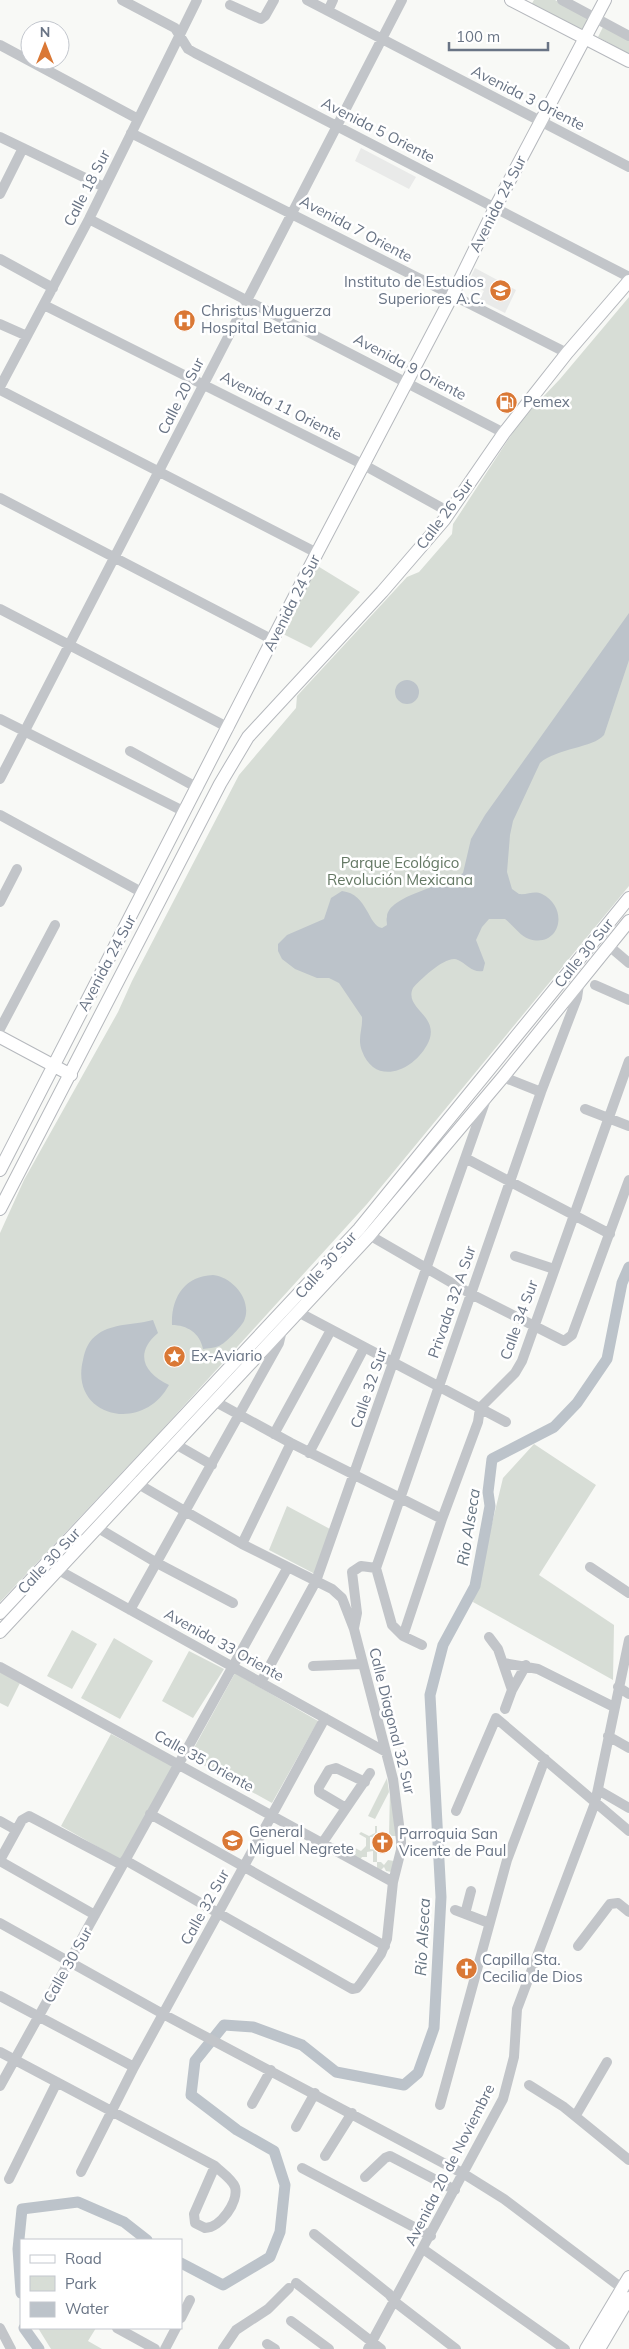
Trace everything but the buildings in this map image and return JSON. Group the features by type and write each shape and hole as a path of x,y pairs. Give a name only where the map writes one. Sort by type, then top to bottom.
{"main road":[{"path":"511,0 529,4 629,61"},
{"name":"Avenida 24 Sur","path":"0,1170 229,728 317,553 452,296 495,208 606,0"},
{"name":"Calle 26 Sur","path":"248,737 388,585 449,512 504,433 567,353 629,281"},
{"name":"Avenida 24 Sur","path":"0,1209 220,784 248,737"},
{"name":"Calle 30 Sur","path":"0,1613 98,1528 298,1312 364,1233 629,898"},
{"name":"Calle 30 Sur","path":"0,1632 126,1476 364,1233 487,1096 629,921"},
{"path":"0,1037 71,1075"},
{"path":"599,2349 627,2294 629,2277"},
{"path":"586,2349 627,2294"}],"street":[{"name":"Avenida 5 Oriente","path":"122,0 175,28 188,49 195,53 629,277"},
{"name":"Calle 18 Sur","path":"0,389 89,218 198,0"},
{"path":"230,5 261,19 265,16 274,0"},
{"name":"Avenida 3 Oriente","path":"307,0 629,167"},
{"path":"328,11 333,0"},
{"name":"Calle 20 Sur","path":"0,779 402,0"},
{"path":"562,0 629,36"},
{"path":"0,44 138,119"},
{"name":"Avenida 7 Oriente","path":"131,133 293,213 452,296 567,353"},
{"path":"0,137 104,187"},
{"path":"0,194 22,148"},
{"name":"Avenida 9 Oriente","path":"89,218 407,381 504,433"},
{"path":"0,260 53,288"},
{"name":"Avenida 11 Oriente","path":"44,305 364,465 449,512"},
{"path":"0,324 27,336"},
{"path":"0,389 317,553"},
{"path":"0,498 273,640"},
{"path":"0,609 229,728"},
{"path":"0,720 185,812"},
{"path":"130,752 198,788"},
{"path":"0,815 143,893"},
{"path":"0,902 17,869"},
{"path":"0,1028 55,926"},
{"path":"609,946 629,963"},
{"name":"Privada 32 A Sur","path":"376,1568 540,1092 577,998 578,984"},
{"path":"595,985 629,1000"},
{"name":"Calle 34 Sur","path":"480,1408 519,1367 629,1061"},
{"path":"503,1077 540,1092"},
{"name":"Calle 32 Sur","path":"261,1682 316,1581 426,1269 467,1159 487,1096"},
{"path":"585,1109 629,1126"},
{"path":"467,1159 610,1234"},
{"path":"364,1233 471,1294 564,1341 572,1335 629,1180"},
{"path":"516,1256 554,1269"},
{"path":"298,1312 438,1388 506,1422"},
{"name":"Calle 30 Sur","path":"130,1610 184,1512 241,1416 279,1343 282,1329"},
{"path":"274,1434 330,1330"},
{"path":"309,1453 364,1348"},
{"path":"216,1402 291,1444 442,1519"},
{"path":"399,1633 478,1422 480,1408"},
{"path":"242,1544 291,1444"},
{"path":"176,1445 212,1464"},
{"path":"126,1476 184,1512 316,1581"},
{"path":"98,1528 157,1563 233,1603"},
{"path":"354,1629 357,1613 352,1572 361,1566 376,1568 392,1625 399,1633 422,1645"},
{"name":"Avenida 33 Oriente","path":"53,1567 386,1752"},
{"name":"Calle 30 Sur","path":"0,2086 288,1567"},
{"path":"590,1567 629,1593"},
{"name":"Calle Diagonal 32 Sur","path":"218,1913 352,1989 358,1988 385,1946 393,1882 402,1850 393,1779 354,1629 342,1598 332,1589 316,1581"},
{"path":"489,1637 498,1649 512,1690"},
{"name":"Avenida 20 de Noviembre","path":"370,2346 431,2236 503,2099 514,2057 517,2009 595,1803 614,1707 622,1684 629,1640"},
{"path":"504,1663 526,1665 538,1669 614,1707"},
{"path":"312,1666 362,1664"},
{"path":"505,1709 512,1690 526,1665"},
{"name":"Calle 35 Oriente","path":"0,1667 393,1882"},
{"path":"622,1684 629,1694"},
{"name":"Calle 32 Sur","path":"81,2172 134,2067 325,1718"},
{"path":"456,1811 496,1718 629,1831"},
{"path":"608,1736 629,1748"},
{"path":"440,2105 507,1860 545,1759"},
{"path":"323,1842 368,1778 336,1768 329,1770 319,1787 319,1792 346,1808"},
{"path":"598,1790 629,1808"},
{"path":"150,1814 385,1946"},
{"path":"95,1915 0,1861 25,1817 33,1818 218,1913"},
{"path":"0,1821 16,1830"},
{"path":"471,1892 460,1912 489,1923"},
{"path":"578,1946 614,1902 629,1912"},
{"path":"0,1923 163,2014 315,2093 464,2174 504,2199 627,2294"},
{"path":"0,1996 134,2067"},
{"path":"0,2052 215,2166 235,2188 224,2218 211,2228 199,2226 193,2218 215,2166"},
{"path":"576,2115 607,2062"},
{"path":"252,2104 271,2070"},
{"path":"9,2179 57,2082"},
{"path":"529,2085 576,2115 626,2158 629,2144"},
{"path":"296,2127 315,2093"},
{"path":"325,2156 352,2113"},
{"path":"365,2177 385,2158 390,2156 455,2190"},
{"path":"302,2168 431,2236"},
{"path":"314,2234 389,2294 395,2302 456,2349"},
{"path":"423,2250 564,2349"},
{"path":"222,2349 236,2330 268,2309 293,2286 370,2346 381,2349"},
{"path":"182,2316 190,2300"},
{"path":"291,2321 329,2349"},
{"path":"0,2328 11,2349"},
{"path":"119,2329 155,2349"},
{"path":"165,2349 175,2329"}],"shaded area":[{"path":"361,148 416,177 409,189 355,161"},
{"name":"Instituto de Estudios Superiores A.C.","path":"475,268 516,290 505,313 479,300 484,291 468,283"}],"green space":[{"path":"534,0 555,0 590,19 584,31 531,5"},
{"path":"604,25 629,39 629,54 598,37"},
{"name":"Parque Ecológico Revolución Mexicana","path":"629,297 629,886 367,1204 159,1433 0,1602 0,1233 24,1180 118,1012 132,981 239,775 296,708 297,696 407,577 419,572 452,534 453,524 521,420 560,379"},
{"path":"316,565 360,592 311,648 283,634"},
{"path":"534,1444 596,1485 539,1575 614,1625 613,1680 473,1602 503,1478"},
{"path":"287,1506 330,1529 315,1574 269,1550"},
{"path":"72,1630 97,1644 72,1689 47,1676"},
{"path":"114,1638 153,1661 120,1719 81,1698"},
{"path":"189,1651 224,1669 193,1718 162,1701"},
{"path":"0,1672 20,1683 8,1707 0,1703"},
{"path":"235,1673 318,1721 272,1803 189,1757"},
{"path":"111,1734 173,1766 121,1860 61,1826"},
{"path":"387,1778 389,1792 375,1819 368,1816"},
{"path":"390,1789 396,1836 389,1836"},
{"path":"375,1826 377,1826 377,1837 370,1837 370,1849 377,1850 377,1862 373,1862 373,1851 367,1852 367,1857 362,1857 360,1860 350,1855 353,1847 361,1851 366,1846 366,1838 359,1834 361,1832 369,1836 375,1833"},
{"path":"388,1860 394,1861 392,1872 386,1871 384,1867 381,1870 377,1869 377,1862 381,1862 384,1865"},
{"path":"39,2329 95,2329 88,2341 102,2349 51,2349"}],"water":[{"path":"629,613 629,660 604,735 592,743 556,754 540,763 513,821 507,872 512,889 519,894 539,893 551,900 556,908 558,926 548,938 540,941 529,939 505,919 489,919 482,927 476,940 485,963 483,971 476,971 453,959 434,968 413,988 411,995 413,1002 430,1027 431,1035 427,1045 412,1062 403,1068 384,1072 376,1069 368,1062 362,1051 360,1038 362,1017 339,983 329,978 317,978 295,969 282,959 278,951 278,944 287,935 324,919 331,898 342,891 351,893 357,898 377,926 382,928 387,925 390,909 397,903 463,873 471,839 485,815"},
{"path":"407,680 412,681 418,687 418,697 412,703 407,704 402,703 396,697 395,692 396,687 402,681"},
{"path":"213,1275 228,1280 234,1285 243,1298 246,1313 242,1324 225,1342 217,1347 203,1349 196,1334 183,1326 172,1325 172,1315 177,1297 187,1284 203,1276"},
{"path":"153,1320 158,1333 146,1348 145,1363 154,1375 169,1385 157,1401 142,1410 126,1414 111,1412 97,1406 87,1395 82,1379 83,1360 90,1342 104,1330"}],"waterway":[{"name":"Rio Alseca","path":"182,2264 223,2285 270,2257 280,2232 285,2185 274,2151 237,2130 191,2095 195,2061 224,2025 253,2027 302,2045 336,2072 404,2085 418,2073 434,2028 441,1897 430,1695 443,1645 475,1586 490,1506 488,1492 492,1459 554,1427 577,1403 607,1359 622,1283 629,1267"},
{"name":"Rio Alseca","path":"20,2278 18,2249 22,2209 78,2202 124,2222 146,2239"},
{"name":"Rio Alseca","path":"25,2329 39,2349"}],"place":[{"name":"Instituto de Estudios Superiores A.C.","path":"500,291"},
{"name":"Christus Muguerza Hospital Betania","path":"185,320"},
{"name":"Pemex","path":"507,402"},
{"name":"Ex-Aviario","path":"175,1356"},
{"name":"General Miguel Negrete","path":"233,1841"},
{"name":"Parroquia San Vicente de Paul","path":"383,1843"},
{"name":"Capilla Sta. Cecilia de Dios","path":"466,1969"}]}
